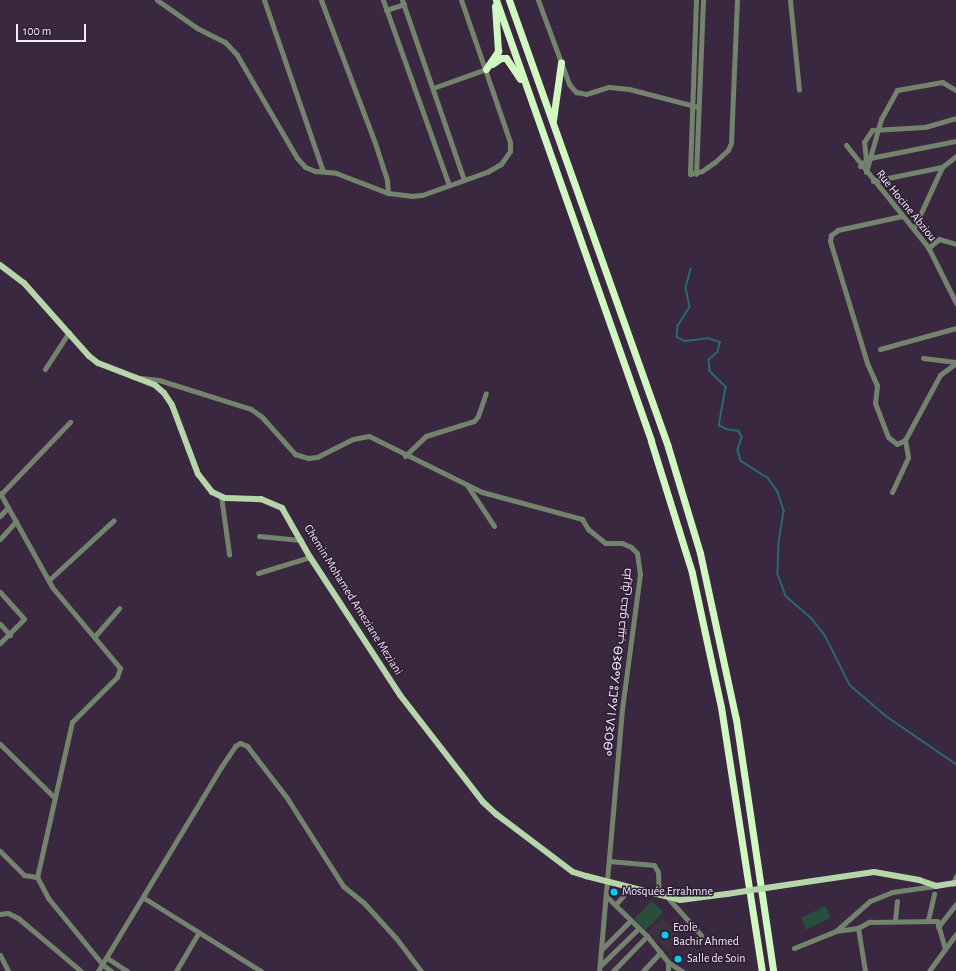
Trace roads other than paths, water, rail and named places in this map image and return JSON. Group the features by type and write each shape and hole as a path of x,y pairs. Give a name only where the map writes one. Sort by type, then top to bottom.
{"highway":[{"path":"486,69 498,51 495,0"},
{"path":"495,0 666,485 692,573 721,707 762,971"},
{"path":"509,0 668,447 704,566 736,719 773,971"},
{"path":"486,69 501,58 506,58 529,95"},
{"path":"553,122 561,63"}],"main road":[{"name":"Chemin Mohamed Ameziane Meziani","path":"0,266 24,283 68,332 80,348 98,363 138,378 164,393 172,405 198,474 204,484 221,496 272,502 282,508 310,557 400,696 483,802 573,872 680,900 874,872 919,880 936,886"},
{"path":"936,886 954,884"}],"street":[{"path":"157,0 197,28 225,42 248,71 297,158 305,167 315,171 336,173 388,193 400,196 422,195 464,180 501,164 510,151 510,142 461,0"},
{"path":"264,0 323,171"},
{"path":"321,0 375,143 387,181 388,193"},
{"path":"383,0 449,185"},
{"path":"538,0 571,87 579,93 605,87 621,88 698,106"},
{"path":"696,0 690,174 696,174 720,158 731,143 737,0"},
{"path":"696,174 703,0"},
{"path":"790,0 799,90"},
{"path":"386,10 403,2 464,180"},
{"path":"433,88 486,69"},
{"path":"866,172 881,119 897,90 942,82 956,90"},
{"path":"860,166 866,160 864,142 872,130 925,127 956,118"},
{"path":"870,158 956,141"},
{"name":"Rue Hocine Abziou","path":"846,145 860,166 914,228 928,248 956,303"},
{"path":"873,181 942,167 956,156"},
{"path":"914,228 942,167"},
{"path":"902,216 838,230 830,236 830,241 867,363 877,385 875,403 888,437 897,444 904,440 940,375 956,362"},
{"path":"928,248 939,239 956,244"},
{"path":"880,349 956,328"},
{"path":"45,370 68,332"},
{"path":"924,358 956,362"},
{"name":"ⴰⴱⵔⵉⴷ ⵏ ⵃⴰⵎⵓ ⵃⴰⴱⵉⴱ طريق حمو حبيب","path":"138,378 159,380 251,409 262,417 295,454 308,458 317,457 352,439 369,436 405,456 482,492 582,519 588,529 605,543 622,543 631,547 637,553 640,574 622,709 610,861 599,968"},
{"path":"405,456 426,436 474,421 478,416 486,393"},
{"path":"70,422 0,493 56,593 95,636 118,665 120,672 72,722 37,877 48,898 102,965 111,971"},
{"path":"892,492 908,458 904,440"},
{"path":"467,484 494,526"},
{"path":"221,496 229,554"},
{"path":"0,516 8,507"},
{"path":"49,580 114,520"},
{"path":"0,540 16,521"},
{"path":"258,536 300,540"},
{"path":"258,573 310,557"},
{"path":"0,592 24,619 0,643"},
{"path":"95,636 120,608"},
{"path":"0,624 10,634"},
{"path":"0,744 54,798"},
{"path":"98,971 144,898 221,767 235,746 244,744 287,798 343,886 364,903 396,938 421,971"},
{"path":"0,851 24,875 37,877"},
{"path":"610,861 654,865 658,872 659,895"},
{"path":"954,884 956,876"},
{"path":"836,931 870,901 892,892 936,886"},
{"path":"928,920 934,894"},
{"path":"606,896 647,936 668,962 682,971"},
{"path":"615,905 624,896"},
{"path":"144,898 261,971"},
{"path":"668,898 702,935"},
{"path":"894,920 897,901"},
{"path":"938,926 956,904"},
{"path":"0,914 8,913 18,918 81,971"},
{"path":"601,950 631,920"},
{"path":"794,948 836,931 858,928 869,922 928,920 936,921 945,949"},
{"path":"599,968 639,928"},
{"path":"858,928 865,971"},
{"path":"176,971 199,932"},
{"path":"929,971 956,934"},
{"path":"613,971 647,936"},
{"path":"643,971 661,952"},
{"path":"0,955 8,971"},
{"path":"106,958 127,971"},
{"path":"668,962 668,971"}],"waterway":[{"path":"691,269 686,288 690,307 678,326 677,337 685,341 708,338 720,342 718,352 709,360 710,371 726,387 719,425 726,429 739,431 742,437 738,450 741,461 768,478 778,492 784,511 779,543 778,574 786,596 812,619 825,635 850,685 886,716 956,764"}],"place":[{"name":"Mosquée Errahmne","path":"614,892"},
{"name":"Ecole Bachir Ahmed","path":"665,935"},
{"name":"Salle de Soin","path":"678,959"}]}
